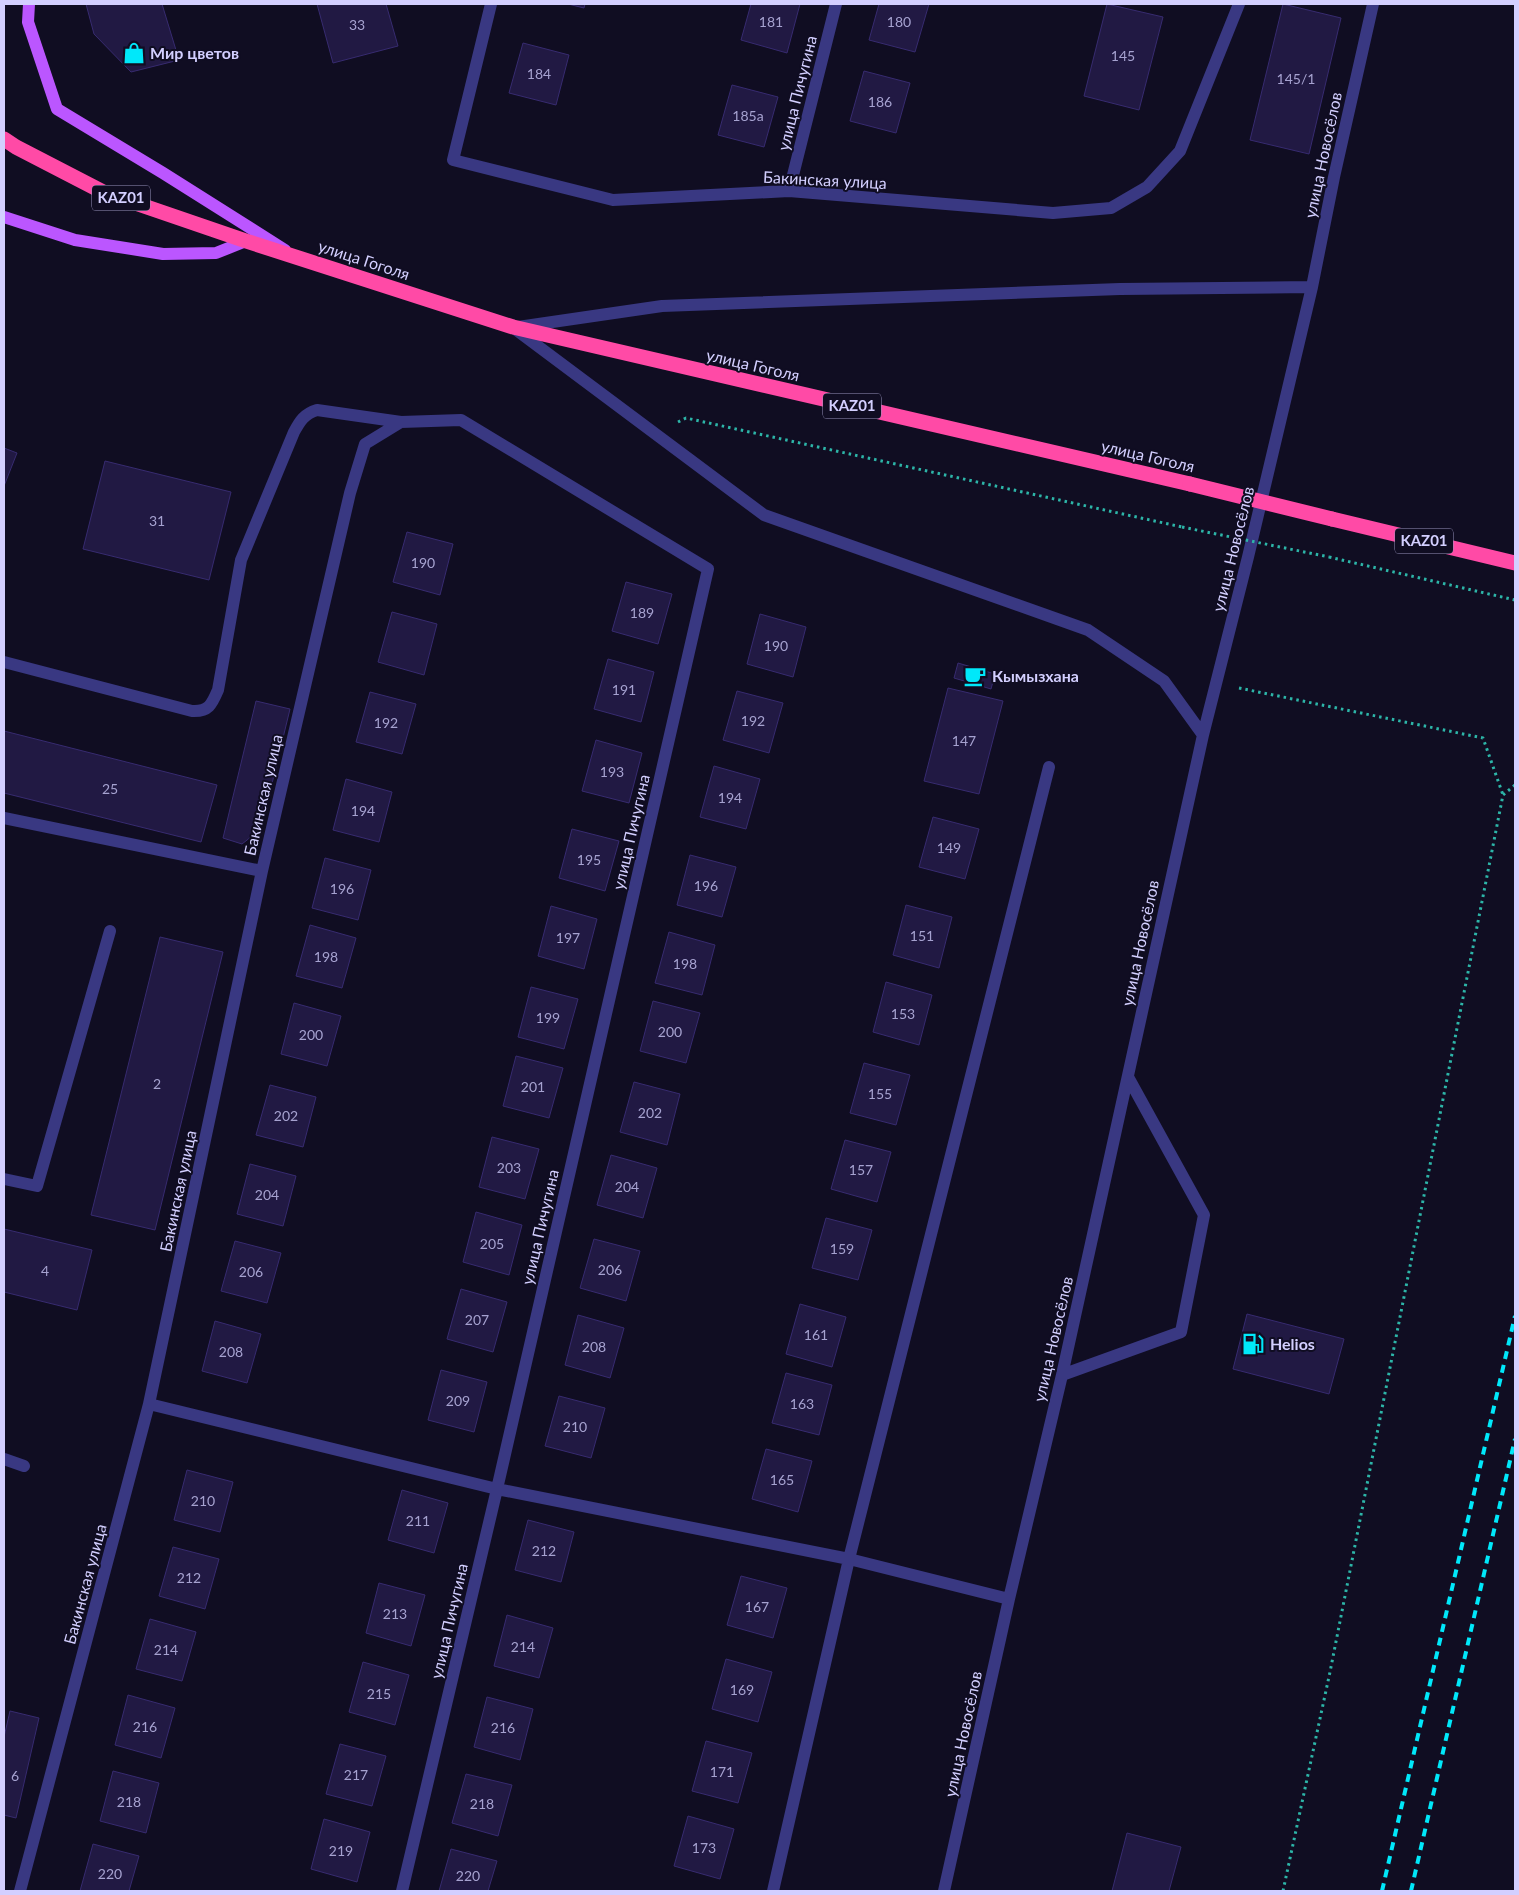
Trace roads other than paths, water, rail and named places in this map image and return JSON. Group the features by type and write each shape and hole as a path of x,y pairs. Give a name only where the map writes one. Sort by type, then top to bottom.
{"highway":[{"name":"улица Гоголя","path":"4,138 16,147 103,192 513,328 1190,484 1515,563"}],"main road":[{"path":"29,4 28,22 57,109 293,255"},
{"path":"4,217 75,240 163,254 216,253 246,241"}],"street":[{"name":"Бакинская улица","path":"491,4 453,160 613,200 789,191 1053,213 1111,208 1147,187 1180,151 1238,4"},
{"name":"улица Пичугина","path":"789,191 836,4"},
{"name":"улица Новосёлов","path":"944,1891 1062,1375 1203,735 1312,287 1334,177 1373,4"},
{"path":"513,328 662,306 1120,289 1312,287"},
{"path":"513,328 764,515 1088,630 1164,680 1203,735"},
{"path":"4,662 192,712 202,712 211,706 218,690 241,560 301,418 309,412 316,410 401,422"},
{"name":"улица Пичугина","path":"401,422 461,420 708,569 497,1489 402,1891"},
{"name":"Бакинская улица","path":"20,1891 149,1404 262,871 350,493 365,444 401,422"},
{"path":"772,1891 849,1559 1049,767"},
{"path":"4,818 262,871"},
{"path":"4,1179 38,1186 110,931"},
{"path":"1062,1375 1180,1332 1204,1215 1128,1077"},
{"path":"149,1404 497,1489 849,1559 1010,1599"},
{"path":"4,1459 24,1466"}],"railway":[{"path":"1382,1891 1515,1316"},
{"path":"1411,1891 1515,1439"}],"place":[{"name":"Мир цветов","path":"134,53"},
{"name":"Кымызхана","path":"975,676"},
{"name":"Helios","path":"1253,1344"}]}
